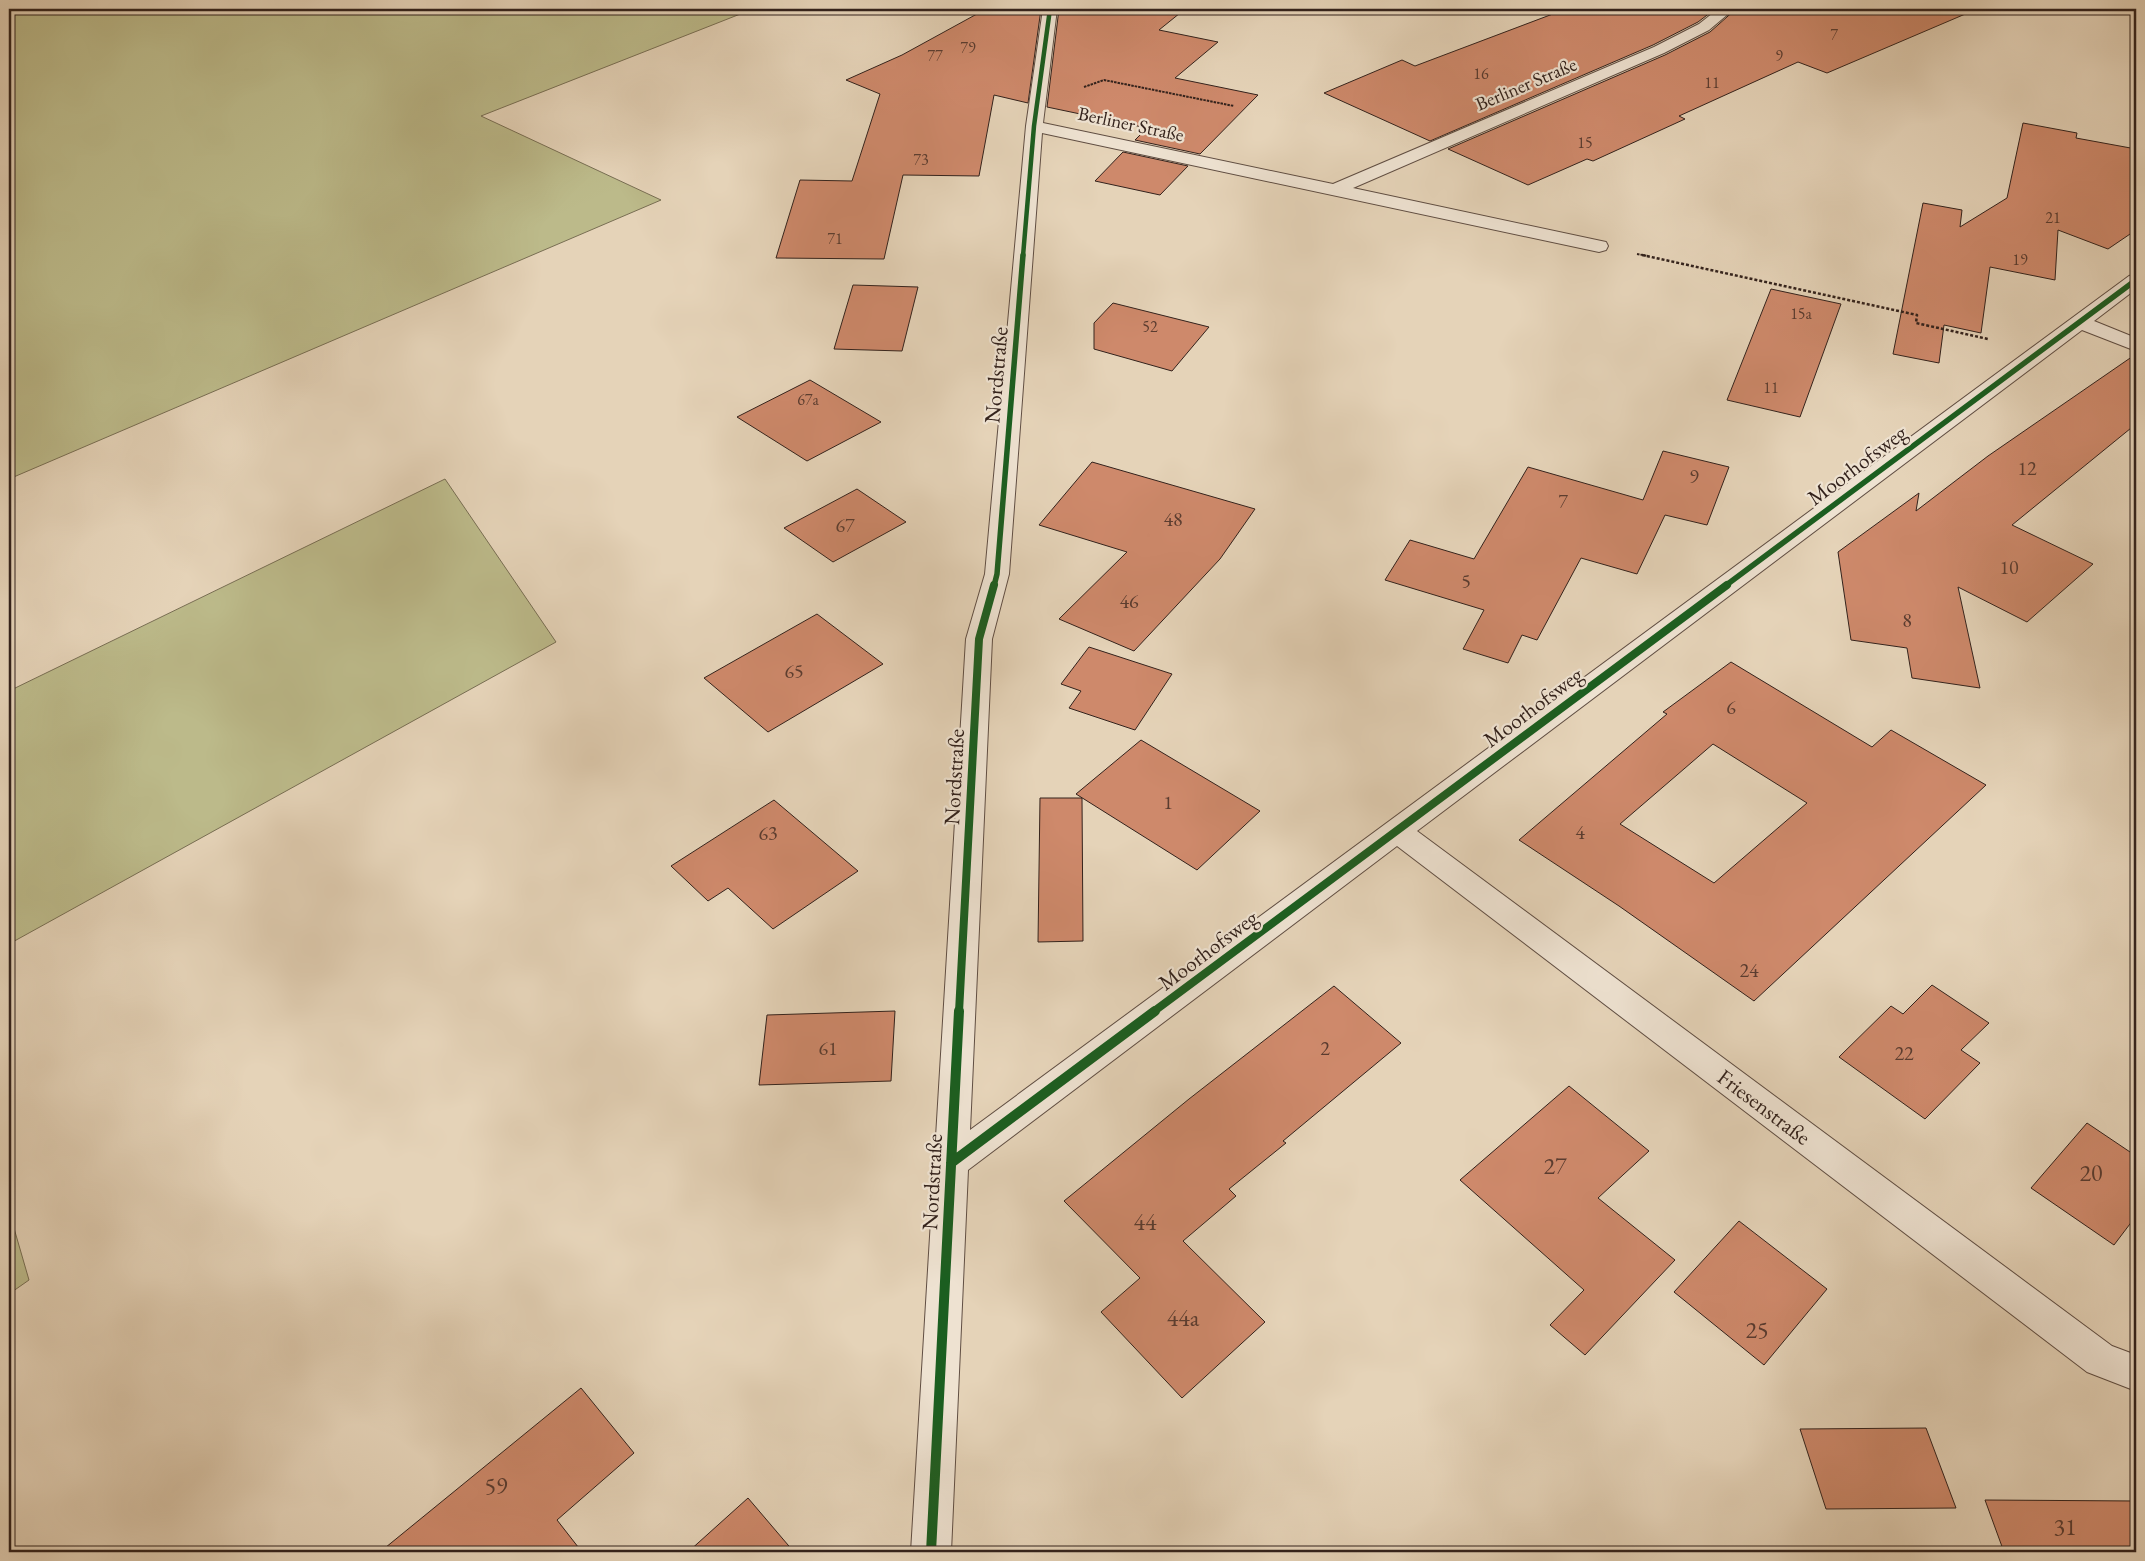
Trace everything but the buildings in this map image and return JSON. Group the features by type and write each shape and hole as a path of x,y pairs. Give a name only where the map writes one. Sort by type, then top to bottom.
{"street":[{"name":"Nordstraße","path":"931,1552 979,640 997,574 1034,126 1050,9"},
{"name":"Berliner Straße","path":"1337,189 1659,50 1704,27 1727,9"},
{"name":"Berliner Straße","path":"1034,126 1599,246"},
{"name":"Moorhofsweg","path":"951,1163 2136,280"},
{"path":"2078,322 2136,345"},
{"name":"Friesenstraße","path":"1397,831 2100,1359 2136,1373"}],"path":[{"path":"1084,86 1104,80 1234,106"},
{"path":"1599,246 1917,315 1916,323 2040,350"}],"shaded area":[{"path":"9,9 753,9 481,116 661,200 9,479"},
{"path":"445,479 556,642 9,944 9,691"},
{"path":"9,1211 29,1280 9,1294"}],"cycle path":[{"path":"931,1552 979,639 997,574 1034,126 1050,9"},
{"path":"951,1163 2136,280"}]}
